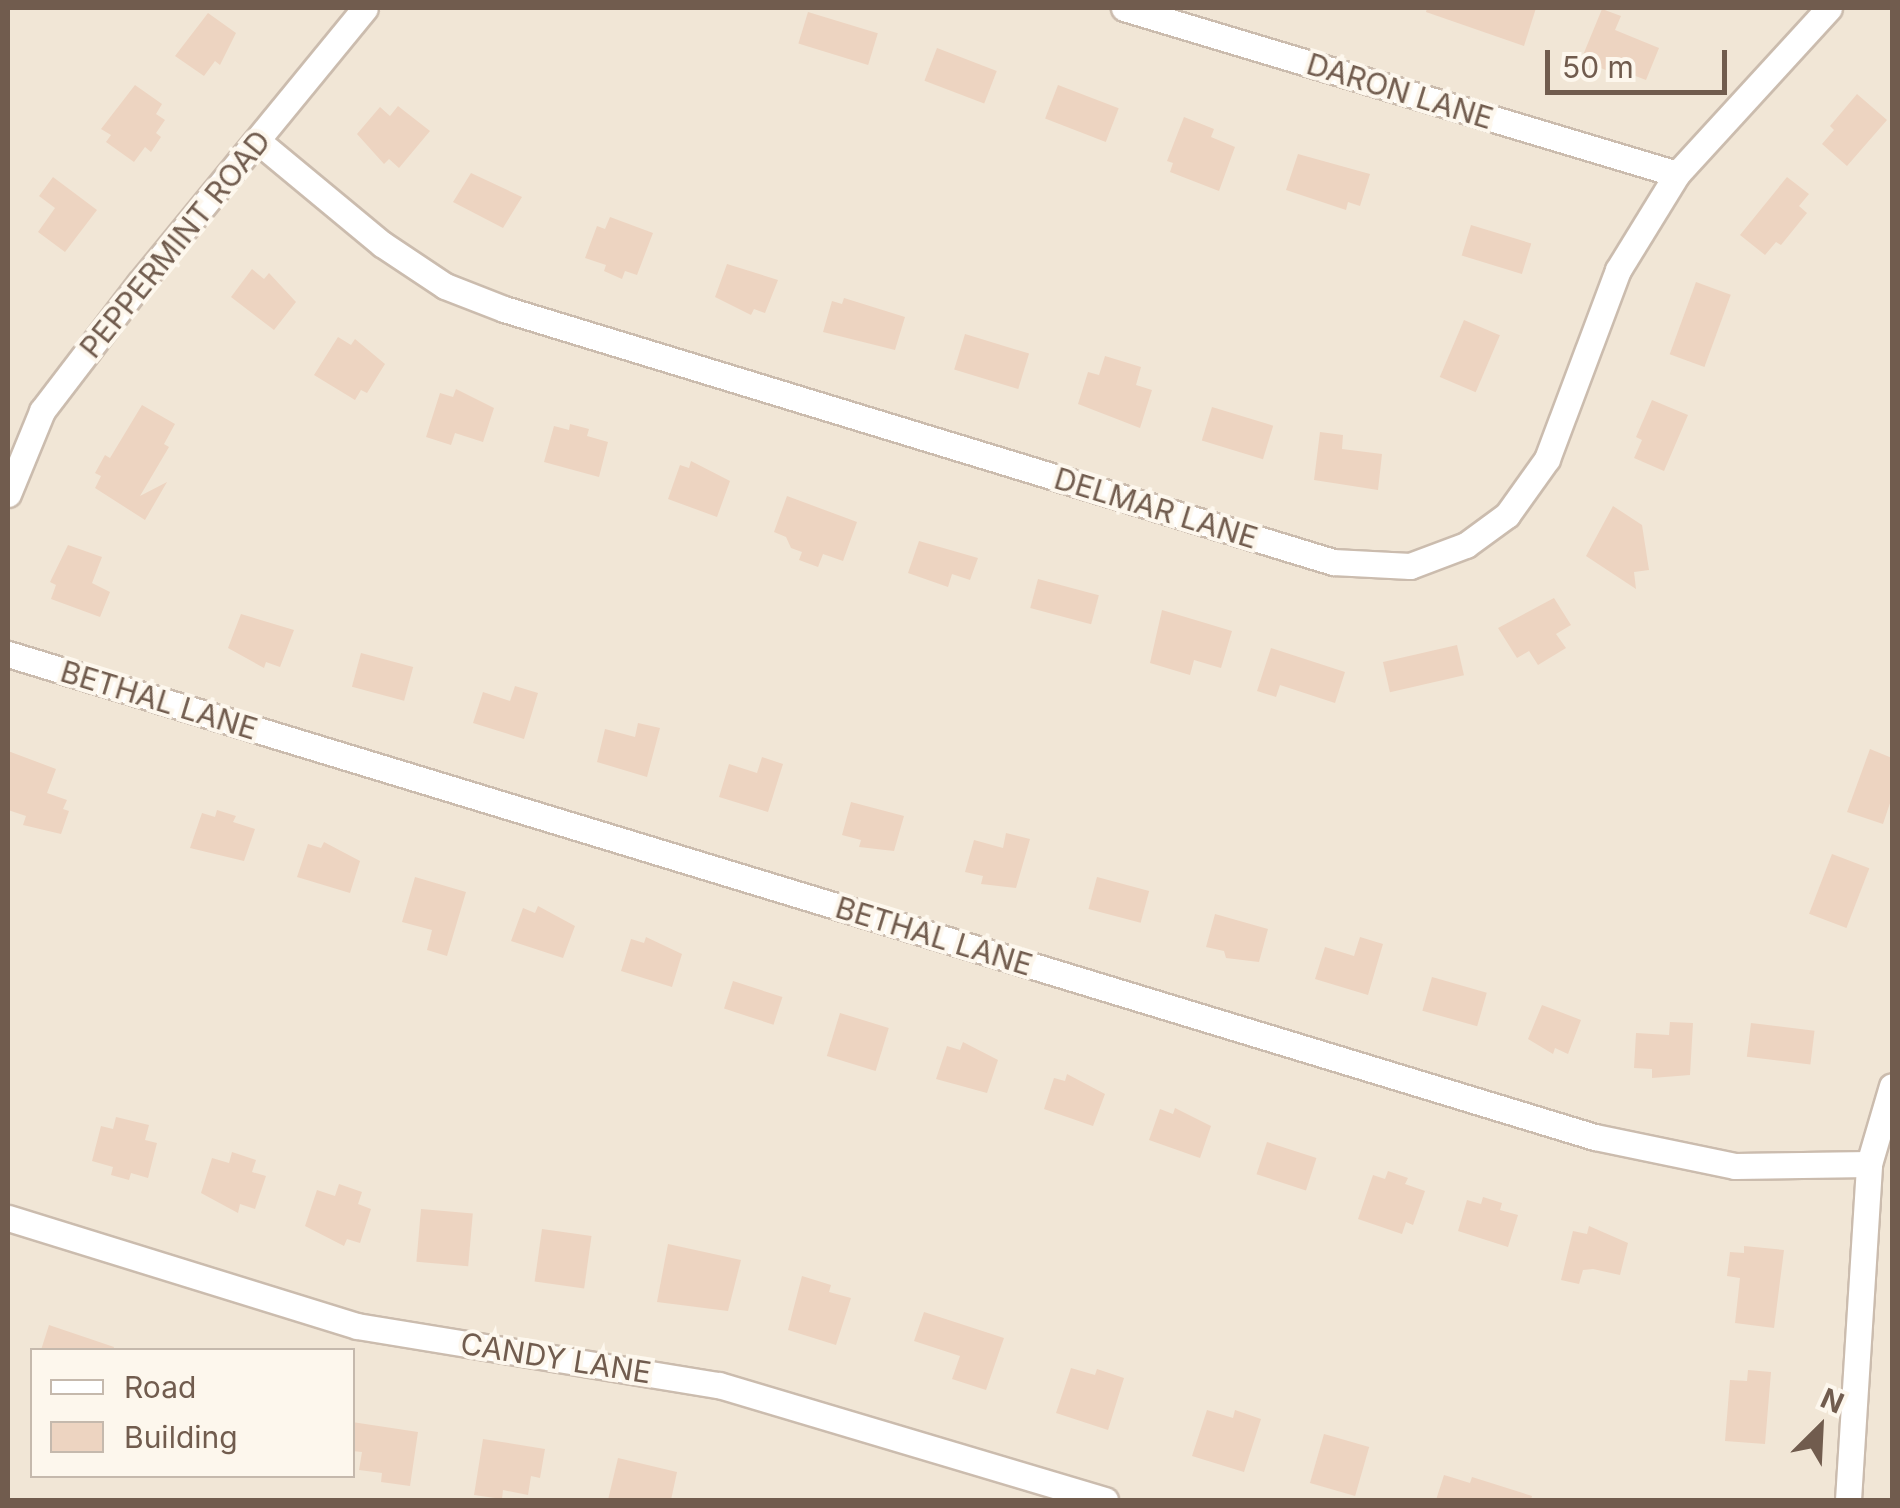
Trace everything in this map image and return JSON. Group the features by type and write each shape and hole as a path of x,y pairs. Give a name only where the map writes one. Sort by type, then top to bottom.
{"street":[{"name":"PEPPERMINT ROAD","path":"8,494 42,411 140,283 259,142 364,8"},
{"name":"DARON LANE","path":"1124,8 1677,174"},
{"name":"DELMAR LANE","path":"259,142 382,244 445,286 504,309 1333,562 1410,566 1466,545 1507,515 1548,459 1618,270 1677,174 1828,8"},
{"name":"BETHAL LANE","path":"8,654 1595,1137 1735,1166 1869,1164"},
{"path":"1848,1500 1869,1164 1892,1086"},
{"name":"CANDY LANE","path":"8,1218 357,1326 719,1384 1104,1500"}],"shaded area":[{"path":"8,8 1892,8 1892,1500 8,1500"}],"building":[{"path":"1427,8 1536,8 1524,46 1426,12"},
{"path":"1602,9 1621,16 1615,30 1659,48 1646,80 1625,72 1623,77 1581,60"},
{"path":"808,12 878,33 868,65 798,44"},
{"path":"208,13 236,33 220,65 215,61 204,76 175,56"},
{"path":"937,48 997,71 984,104 924,81"},
{"path":"135,85 162,104 156,114 165,120 156,133 161,137 151,152 145,147 134,162 106,142 111,135 101,129"},
{"path":"1058,85 1119,108 1106,142 1045,119"},
{"path":"1857,94 1887,120 1847,166 1822,144 1834,130 1830,126"},
{"path":"398,106 430,131 399,168 389,159 384,164 357,134 380,107 390,116"},
{"path":"1184,117 1214,129 1211,137 1235,147 1219,191 1170,172 1173,163 1167,161"},
{"path":"1298,154 1370,174 1360,206 1348,202 1346,210 1286,190"},
{"path":"471,173 522,197 503,228 453,202"},
{"path":"53,177 97,210 65,252 38,232 55,208 39,196"},
{"path":"1787,177 1809,194 1799,206 1807,213 1781,245 1776,242 1765,255 1740,235"},
{"path":"610,217 653,233 637,275 625,271 622,279 604,271 606,265 585,258 597,226 605,229"},
{"path":"1471,225 1531,243 1522,274 1462,256"},
{"path":"727,264 778,280 765,313 754,309 751,315 715,297"},
{"path":"252,269 264,279 269,273 296,302 274,330 231,297"},
{"path":"1696,282 1731,295 1704,367 1670,354"},
{"path":"844,298 905,317 895,350 823,332 832,301 842,304"},
{"path":"1464,320 1500,335 1476,392 1440,377"},
{"path":"965,334 1029,354 1018,389 954,369"},
{"path":"338,337 351,345 355,339 385,364 367,393 361,390 355,400 314,375"},
{"path":"1105,356 1141,367 1136,385 1152,390 1140,428 1078,404 1088,372 1099,375"},
{"path":"456,389 494,408 483,442 455,433 451,445 426,437 440,393 453,397"},
{"path":"1652,400 1688,415 1664,471 1634,458 1642,440 1636,437"},
{"path":"142,405 175,424 164,444 169,447 140,496 167,482 145,520 95,488 101,476 95,473 105,455 110,458"},
{"path":"1212,407 1273,426 1263,459 1202,440"},
{"path":"570,424 589,429 587,436 608,442 599,477 544,462 554,426 569,430"},
{"path":"1320,432 1343,435 1342,449 1382,454 1378,490 1314,480"},
{"path":"691,461 730,481 717,517 668,499 680,465 689,468"},
{"path":"787,496 857,522 843,561 823,554 818,567 799,560 802,552 791,548 786,537 774,532"},
{"path":"1613,506 1642,525 1649,570 1634,572 1636,589 1586,556"},
{"path":"919,541 978,558 970,580 952,574 948,587 908,573"},
{"path":"68,545 102,557 92,583 110,592 100,617 51,599 56,585 50,582"},
{"path":"1038,579 1099,595 1091,624 1030,608"},
{"path":"1554,598 1571,625 1556,634 1566,648 1538,665 1529,651 1517,658 1498,628"},
{"path":"1162,610 1232,631 1221,668 1194,660 1190,675 1150,663"},
{"path":"241,614 294,630 280,667 266,662 264,668 228,648"},
{"path":"1457,645 1464,675 1390,692 1383,662"},
{"path":"1271,648 1345,672 1335,703 1280,685 1276,697 1257,691"},
{"path":"361,653 413,667 404,701 352,687"},
{"path":"515,686 538,693 524,739 473,723 483,692 510,701"},
{"path":"638,723 660,728 647,777 597,762 605,729 635,737"},
{"path":"1870,749 1892,758 1892,797 1883,824 1847,812"},
{"path":"8,751 56,769 47,793 67,800 63,809 69,811 61,834 23,825 26,816 8,810"},
{"path":"762,757 783,764 768,812 719,797 729,764 757,773"},
{"path":"851,802 904,816 894,851 859,847 861,840 842,835"},
{"path":"217,810 236,816 233,822 255,829 244,861 190,848 202,813 215,817"},
{"path":"1006,833 1030,839 1016,888 981,884 983,876 965,872 974,840 1003,848"},
{"path":"324,842 360,861 350,893 297,877 308,844 321,848"},
{"path":"1832,854 1869,868 1846,928 1809,914"},
{"path":"415,877 466,892 447,956 427,950 432,930 402,922"},
{"path":"1097,877 1149,891 1141,923 1088,909"},
{"path":"538,906 575,926 563,958 511,941 523,908 535,913"},
{"path":"1215,914 1268,929 1259,962 1226,958 1224,951 1206,947"},
{"path":"646,937 682,954 672,987 621,971 631,939 644,943"},
{"path":"1360,937 1383,944 1368,995 1315,979 1325,947 1354,956"},
{"path":"1432,977 1487,993 1477,1026 1422,1011"},
{"path":"733,981 782,997 773,1025 724,1009"},
{"path":"1542,1005 1581,1020 1568,1054 1555,1048 1553,1054 1528,1039"},
{"path":"840,1013 889,1028 876,1071 827,1056"},
{"path":"1670,1022 1693,1023 1690,1075 1652,1078 1652,1069 1634,1068 1636,1033 1669,1035"},
{"path":"1751,1023 1815,1031 1810,1065 1747,1057"},
{"path":"963,1042 998,1060 987,1093 936,1079 947,1046 960,1050"},
{"path":"1067,1074 1105,1094 1093,1126 1044,1109 1054,1078 1065,1081"},
{"path":"1175,1108 1211,1126 1200,1158 1149,1140 1160,1109 1173,1114"},
{"path":"116,1117 149,1125 145,1140 157,1143 148,1178 131,1173 129,1180 111,1175 113,1167 92,1161 101,1126 113,1129"},
{"path":"1267,1142 1316,1158 1306,1190 1256,1174"},
{"path":"232,1152 256,1160 252,1172 266,1176 255,1209 240,1204 238,1213 201,1193 212,1158 229,1163"},
{"path":"1388,1171 1408,1178 1405,1184 1425,1191 1413,1225 1406,1222 1402,1234 1358,1219 1373,1175 1385,1179"},
{"path":"339,1184 362,1192 358,1204 371,1209 360,1243 347,1239 344,1246 305,1226 317,1190 335,1196"},
{"path":"1483,1197 1502,1203 1500,1210 1518,1215 1508,1247 1458,1231 1467,1200 1481,1204"},
{"path":"421,1209 473,1214 468,1266 416,1262"},
{"path":"1589,1226 1628,1243 1620,1275 1593,1269 1583,1270 1579,1284 1561,1280 1573,1231 1587,1234"},
{"path":"542,1229 592,1236 584,1288 535,1281"},
{"path":"668,1244 741,1260 728,1311 657,1302"},
{"path":"1744,1246 1784,1250 1774,1328 1735,1323 1740,1278 1727,1276 1730,1252 1744,1253"},
{"path":"802,1276 831,1285 829,1292 851,1298 836,1345 788,1330"},
{"path":"924,1312 1004,1338 986,1390 952,1379 960,1356 914,1341"},
{"path":"49,1325 114,1347 114,1348 42,1348"},
{"path":"1071,1368 1095,1375 1097,1369 1124,1378 1108,1430 1056,1413"},
{"path":"1748,1370 1771,1372 1765,1444 1725,1441 1730,1380 1747,1381"},
{"path":"1207,1410 1233,1418 1235,1410 1261,1419 1244,1472 1192,1456"},
{"path":"355,1422 418,1432 410,1486 381,1482 382,1473 359,1470 362,1452 355,1451"},
{"path":"1324,1434 1369,1447 1355,1496 1310,1483"},
{"path":"483,1439 545,1449 540,1478 531,1476 528,1495 503,1490 502,1499 474,1495"},
{"path":"618,1458 677,1472 671,1500 608,1500"},
{"path":"1444,1475 1470,1483 1472,1477 1532,1496 1531,1500 1436,1500"}]}
